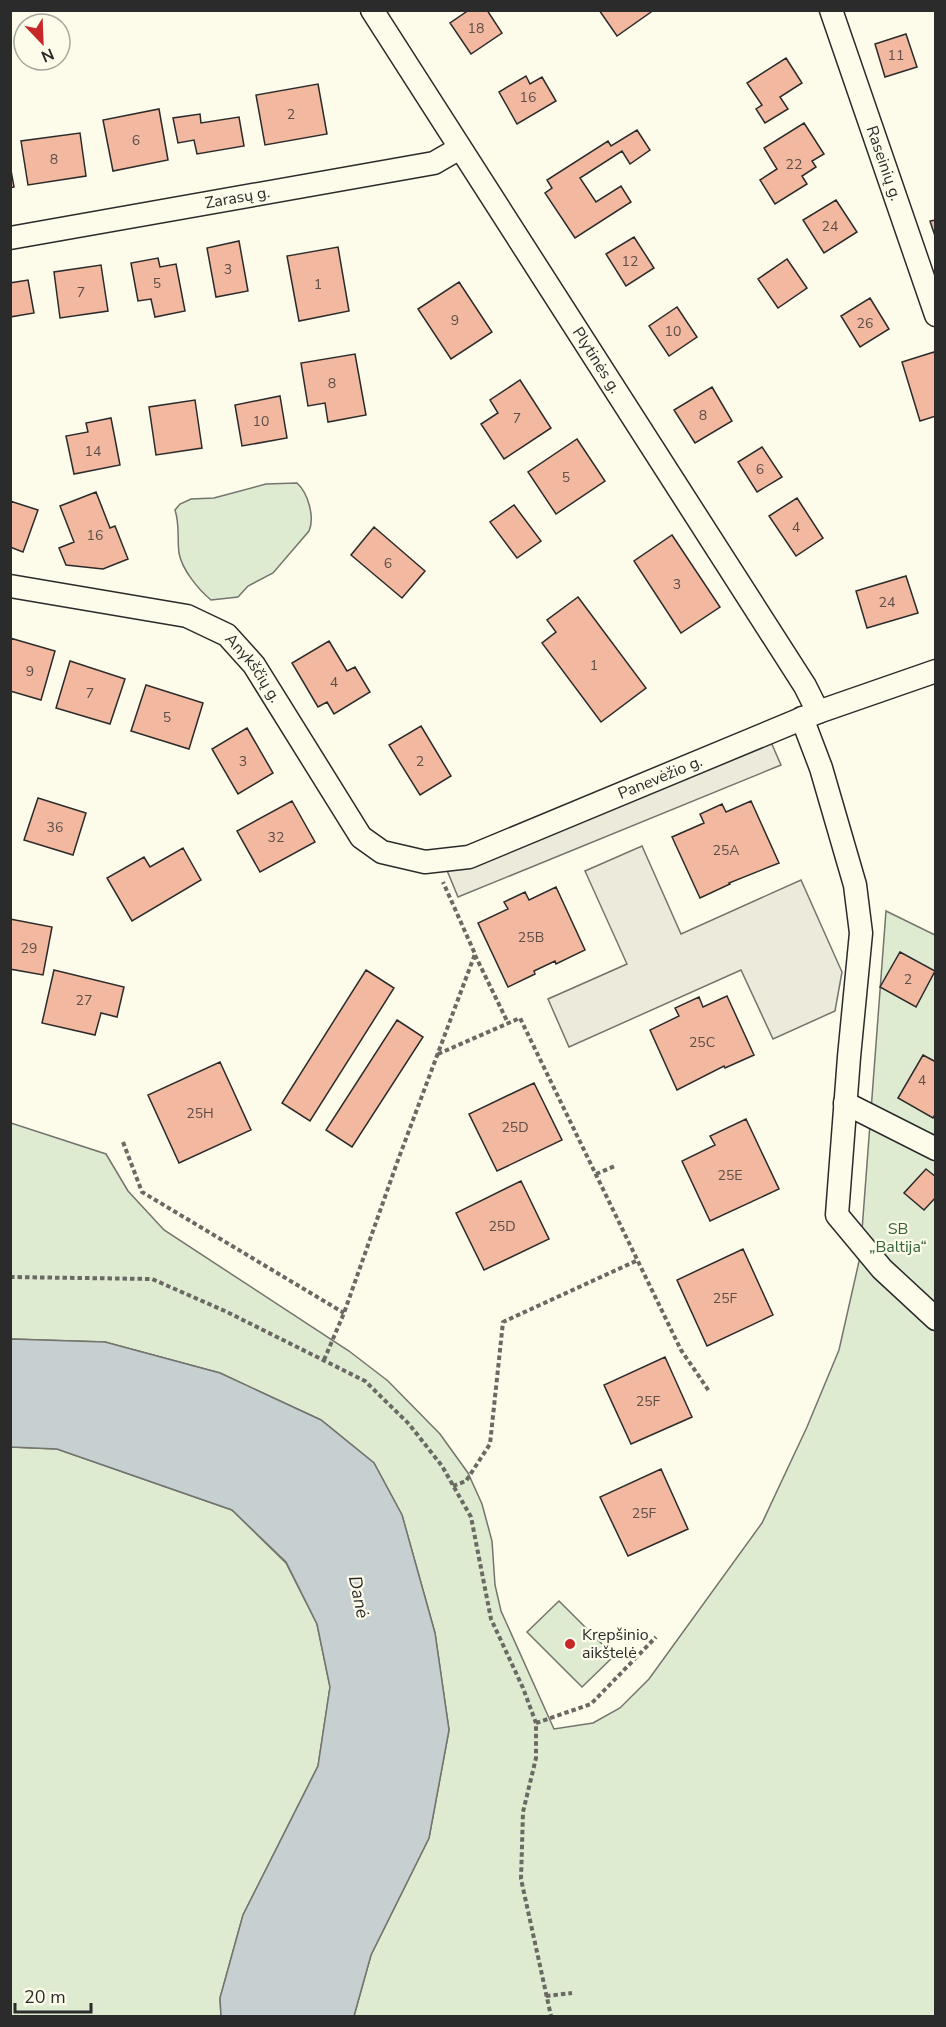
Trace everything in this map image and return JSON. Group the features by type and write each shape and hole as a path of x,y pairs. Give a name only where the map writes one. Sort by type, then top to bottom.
{"street":[{"name":"Plytinės g.","path":"372,10 805,686 821,768 855,885 861,933 837,1215 882,1269 936,1319"},
{"name":"Raseinių g.","path":"831,10 930,304 936,315"},
{"name":"Zarasų g.","path":"10,237 434,163 460,148"},
{"name":"Anykščių g.","path":"10,586 187,616 227,635 254,665 361,837 382,852"},
{"name":"Panevėžio g.","path":"382,852 425,862 469,857 810,715 936,671"},
{"path":"845,1103 936,1149"}],"path":[{"path":"442,881 508,1023"},
{"path":"324,1360 344,1313 475,954"},
{"path":"438,1054 520,1018 681,1350 709,1391"},
{"path":"123,1142 142,1192 344,1313"},
{"path":"596,1174 615,1166"},
{"path":"453,1486 466,1481 490,1444 503,1322 638,1260"},
{"path":"10,1277 152,1279 225,1311 365,1381 409,1424 442,1466 471,1517 482,1583 491,1619 524,1688 536,1722 536,1758 523,1812 521,1879 551,2016"},
{"path":"536,1722 591,1704 656,1636"},
{"path":"546,1996 572,1993"}],"green space":[{"path":"297,483 309,506 311,525 309,531 273,573 248,586 238,597 211,600 192,579 181,559 175,510 180,504 191,499 214,498 266,484"},
{"name":"SB „Baltija“","path":"886,911 935,935 935,2016 354,2016 371,1955 429,1838 449,1730 435,1633 402,1515 374,1463 321,1420 220,1373 105,1342 11,1339 11,1123 106,1154 128,1191 164,1230 349,1351 388,1381 440,1434 468,1473 482,1504 492,1541 495,1585 501,1611 554,1729 593,1723 620,1708 649,1679 762,1523 807,1427 839,1350 860,1257"},
{"path":"11,1447 57,1449 232,1510 286,1563 317,1624 330,1687 318,1766 243,1915 220,1998 221,2016 11,2016"},
{"name":"Krepšinio aikštelė","path":"559,1601 614,1656 582,1687 527,1632"}],"shaded area":[{"path":"767,733 781,765 458,897 446,868"},
{"path":"642,846 681,934 801,880 842,972 835,1011 773,1039 741,970 569,1047 548,999 627,964 585,871"}],"water":[{"name":"Danė","path":"11,1339 105,1342 220,1373 321,1420 374,1463 402,1515 435,1633 449,1730 429,1838 371,1955 354,2016 221,2016 220,1998 243,1915 318,1766 330,1687 317,1624 286,1562 232,1510 57,1449 11,1447"}],"building":[{"path":"469,10 487,10 502,33 471,54 450,23"},
{"path":"599,10 650,10 651,12 617,36"},
{"path":"906,34 917,67 885,77 875,44"},
{"path":"786,58 802,83 780,97 788,109 765,123 756,109 762,105 747,83"},
{"path":"526,76 530,84 542,77 556,101 517,124 499,92"},
{"path":"318,84 327,134 265,145 256,95"},
{"path":"159,109 168,160 113,171 103,120"},
{"path":"200,114 201,123 239,117 244,146 197,154 194,140 178,143 173,118"},
{"path":"804,123 824,154 812,161 816,167 802,176 807,184 775,204 760,180 777,169 764,148"},
{"path":"637,130 650,150 630,164 622,151 580,178 596,202 621,186 631,202 575,238 545,193 552,188 547,180 608,141 611,146"},
{"path":"80,133 86,176 28,185 21,141"},
{"path":"10,165 14,187 10,188"},
{"path":"836,200 857,232 824,253 803,220"},
{"path":"936,220 936,239 930,221"},
{"path":"634,237 654,268 626,286 606,254"},
{"path":"239,241 248,291 216,297 207,248"},
{"path":"338,247 349,311 299,321 287,256"},
{"path":"158,258 160,267 176,264 185,311 155,317 151,299 138,301 131,263"},
{"path":"787,259 807,288 778,308 758,279"},
{"path":"101,265 108,311 60,318 54,272"},
{"path":"28,280 34,313 10,317 10,283"},
{"path":"459,282 492,332 451,359 418,309"},
{"path":"870,298 889,329 860,347 841,316"},
{"path":"677,307 697,337 669,356 649,326"},
{"path":"934,352 936,358 936,416 920,421 902,362"},
{"path":"355,354 366,415 328,422 325,403 308,406 301,363"},
{"path":"520,380 551,428 504,459 481,424 498,413 490,400"},
{"path":"712,387 732,421 695,443 674,410"},
{"path":"280,396 287,438 242,446 235,405"},
{"path":"195,400 202,448 156,455 149,407"},
{"path":"111,418 120,465 74,474 66,436 88,432 86,423"},
{"path":"577,439 605,481 556,514 528,472"},
{"path":"762,447 782,477 757,492 738,462"},
{"path":"96,492 110,528 115,526 128,559 103,569 66,565 59,548 74,542 60,506"},
{"path":"797,498 823,538 796,556 769,516"},
{"path":"10,501 38,510 23,552 10,547"},
{"path":"514,505 541,541 517,558 490,522"},
{"path":"374,527 425,571 402,598 351,555"},
{"path":"672,535 720,607 681,633 634,561"},
{"path":"906,576 918,613 867,628 856,591"},
{"path":"578,597 646,688 601,722 542,643 556,632 547,620"},
{"path":"10,638 55,651 41,700 10,691"},
{"path":"329,641 347,671 355,667 370,692 334,714 327,702 318,707 292,663"},
{"path":"70,661 125,679 110,724 56,708"},
{"path":"146,685 203,703 189,749 131,731"},
{"path":"421,726 451,776 420,795 389,745"},
{"path":"247,728 273,773 238,794 212,749"},
{"path":"38,798 86,813 73,855 24,840"},
{"path":"292,801 315,842 260,872 237,831"},
{"path":"751,801 779,863 729,883 700,898 672,837 704,823 700,814 722,804 726,812"},
{"path":"183,848 201,880 132,921 107,878 144,857 150,867"},
{"path":"556,887 585,950 556,964 555,961 534,971 535,974 508,987 478,923 508,909 504,902 525,892 529,900"},
{"path":"10,919 52,927 43,975 10,969"},
{"path":"900,952 935,971 916,1007 880,987"},
{"path":"54,970 124,987 117,1017 101,1013 95,1035 42,1023"},
{"path":"366,970 394,988 310,1121 282,1103"},
{"path":"727,996 754,1055 725,1068 724,1066 677,1090 650,1030 679,1016 675,1008 699,997 703,1007"},
{"path":"397,1020 423,1037 352,1147 326,1130"},
{"path":"923,1055 936,1062 936,1113 933,1118 898,1098"},
{"path":"220,1062 251,1130 179,1163 148,1095"},
{"path":"534,1083 562,1140 497,1171 469,1114"},
{"path":"746,1119 779,1189 710,1221 682,1161 715,1145 710,1136"},
{"path":"926,1169 936,1177 936,1197 924,1210 904,1193"},
{"path":"521,1181 549,1239 484,1270 456,1213"},
{"path":"743,1249 773,1315 707,1346 677,1280"},
{"path":"665,1357 692,1417 631,1444 604,1385"},
{"path":"661,1469 688,1529 628,1556 600,1497"}],"place":[{"name":"Krepšinio aikštelė","path":"570,1644"}]}
